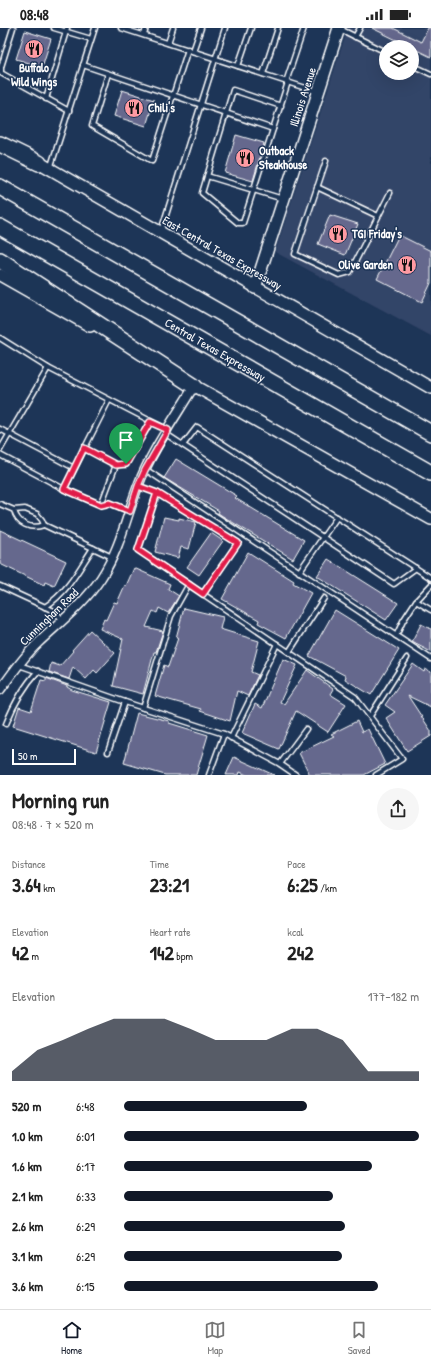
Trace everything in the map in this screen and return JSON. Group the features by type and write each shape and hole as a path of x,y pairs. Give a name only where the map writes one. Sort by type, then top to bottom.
{"highway":[{"path":"0,144 45,166"},
{"path":"0,187 431,433"},
{"name":"Central Texas Expressway","path":"0,227 431,473"},
{"path":"0,260 194,386"}],"main road":[{"name":"Illinois Avenue","path":"255,288 339,28"},
{"name":"East Central Texas Expressway","path":"0,140 431,388"},
{"path":"0,275 431,519"}],"street":[{"name":"Cunningham Road","path":"0,690 37,644 87,598 101,579 114,558 138,486 145,470 194,386"}],"lane":[{"path":"13,28 1,67 1,73 69,111"},
{"path":"54,28 67,29 91,39"},
{"path":"45,166 69,111 95,28"},
{"path":"121,28 318,92"},
{"path":"144,35 146,28"},
{"path":"168,43 173,28"},
{"path":"108,74 92,126 152,161 173,95 190,50 201,28"},
{"path":"161,233 214,58 225,28"},
{"path":"238,66 251,28"},
{"path":"263,74 278,28"},
{"path":"281,106 233,90 202,193 238,223 243,223 281,106 304,28"},
{"path":"339,28 379,49"},
{"path":"355,37 360,28"},
{"path":"46,99 67,29"},
{"path":"83,65 273,129"},
{"path":"419,68 431,74"},
{"path":"326,161 295,254 339,275 350,272 390,193"},
{"path":"207,176 284,199"},
{"path":"317,186 378,216"},
{"path":"0,338 48,368 167,432 183,446 394,584 416,568"},
{"path":"0,450 48,368"},
{"path":"64,489 109,400"},
{"path":"84,448 116,465 126,464 150,422"},
{"path":"183,446 197,427 431,578"},
{"path":"0,429 74,468"},
{"path":"0,455 64,489 101,505 110,503 130,511"},
{"path":"101,505 116,465"},
{"path":"145,470 431,658"},
{"path":"138,486 157,493 238,543 203,594"},
{"path":"157,493 138,550 355,697 402,759 376,775"},
{"path":"0,504 14,510 25,509 37,514 44,525 114,558"},
{"path":"14,510 15,516 20,522 38,528 44,525"},
{"path":"298,572 337,517"},
{"path":"45,607 56,600 65,590 93,548"},
{"path":"143,708 171,616 189,584"},
{"path":"396,636 403,621 431,584"},
{"path":"0,586 54,611 64,620"},
{"path":"290,652 324,598"},
{"path":"416,602 431,610"},
{"path":"231,738 277,644"},
{"path":"370,716 407,658"},
{"path":"19,665 124,702 224,734 280,764 296,775"},
{"path":"6,724 19,695 26,684 38,671"},
{"path":"108,752 124,702"},
{"path":"280,764 306,729"},
{"path":"209,775 224,734"}],"shaded area":[{"path":"348,28 431,28 431,336 275,252"}],"building":[{"path":"372,28 393,28 417,40 396,40"},
{"path":"428,28 431,28 431,57 419,51 419,41 421,42"},
{"name":"Buffalo Wild Wings","path":"25,31 51,39 42,67 16,59"},
{"name":"Chili's","path":"122,90 154,100 146,126 114,116"},
{"name":"Outback Steakhouse","path":"236,135 264,143 253,181 225,173"},
{"name":"TGI Friday's","path":"330,215 358,224 345,255 318,244"},
{"name":"Olive Garden","path":"399,235 431,251 431,283 422,302 377,279"},
{"path":"176,459 237,496 235,498 304,540 293,559 224,517 218,513 219,511 164,478"},
{"path":"164,517 179,520 179,518 196,522 189,549 181,547 178,558 155,552"},
{"path":"0,530 66,561 54,586 45,582 44,585 0,564"},
{"path":"211,533 223,541 199,575 187,567"},
{"path":"248,552 294,581 293,583 311,593 286,638 258,623 259,620 222,599"},
{"path":"328,559 398,603 386,620 317,576"},
{"path":"134,568 170,584 168,589 179,596 168,613 159,608 157,613 153,611 146,627 163,631 156,652 154,652 143,694 113,686 123,639 100,629 114,602 117,603"},
{"path":"184,608 223,617 220,629 259,641 251,672 258,675 248,696 237,691 230,721 200,711 201,709 155,696 164,665 168,667 178,638 176,638"},
{"path":"335,610 399,650 371,695 345,679 346,676 309,656"},
{"path":"421,624 431,629 431,652 412,642"},
{"path":"90,630 115,653 97,673 94,670 86,679 73,667 69,679 49,672 51,663 60,666"},
{"path":"283,659 297,665 280,702 284,704 307,670 333,689 330,694 346,704 328,732 296,711 279,749 242,733 255,704 262,708"},
{"path":"413,664 424,672 425,669 431,672 431,707 408,696 431,731 431,736 407,751 386,718 395,712 385,705"},
{"path":"46,678 67,686 72,690 111,702 96,752 13,726 19,707 31,711 41,680 46,681"},
{"path":"137,713 169,721 169,723 208,735 196,775 165,775 124,763"},
{"path":"357,721 362,732 368,729 385,764 364,775 310,775 299,753 334,736 331,734"},
{"path":"234,757 274,775 247,775 240,772 239,775 226,775"}],"place":[{"name":"Buffalo Wild Wings","path":"34,49"},
{"name":"Chili's","path":"134,108"},
{"name":"Outback Steakhouse","path":"245,158"},
{"name":"TGI Friday's","path":"338,234"},
{"name":"Olive Garden","path":"407,265"}],"route":[{"path":"126,464 116,465 84,448 64,489 101,505 110,503 130,511 138,486 157,493 138,550 203,594 238,543 157,493 138,486 145,470 168,430 150,422 126,464"}]}
